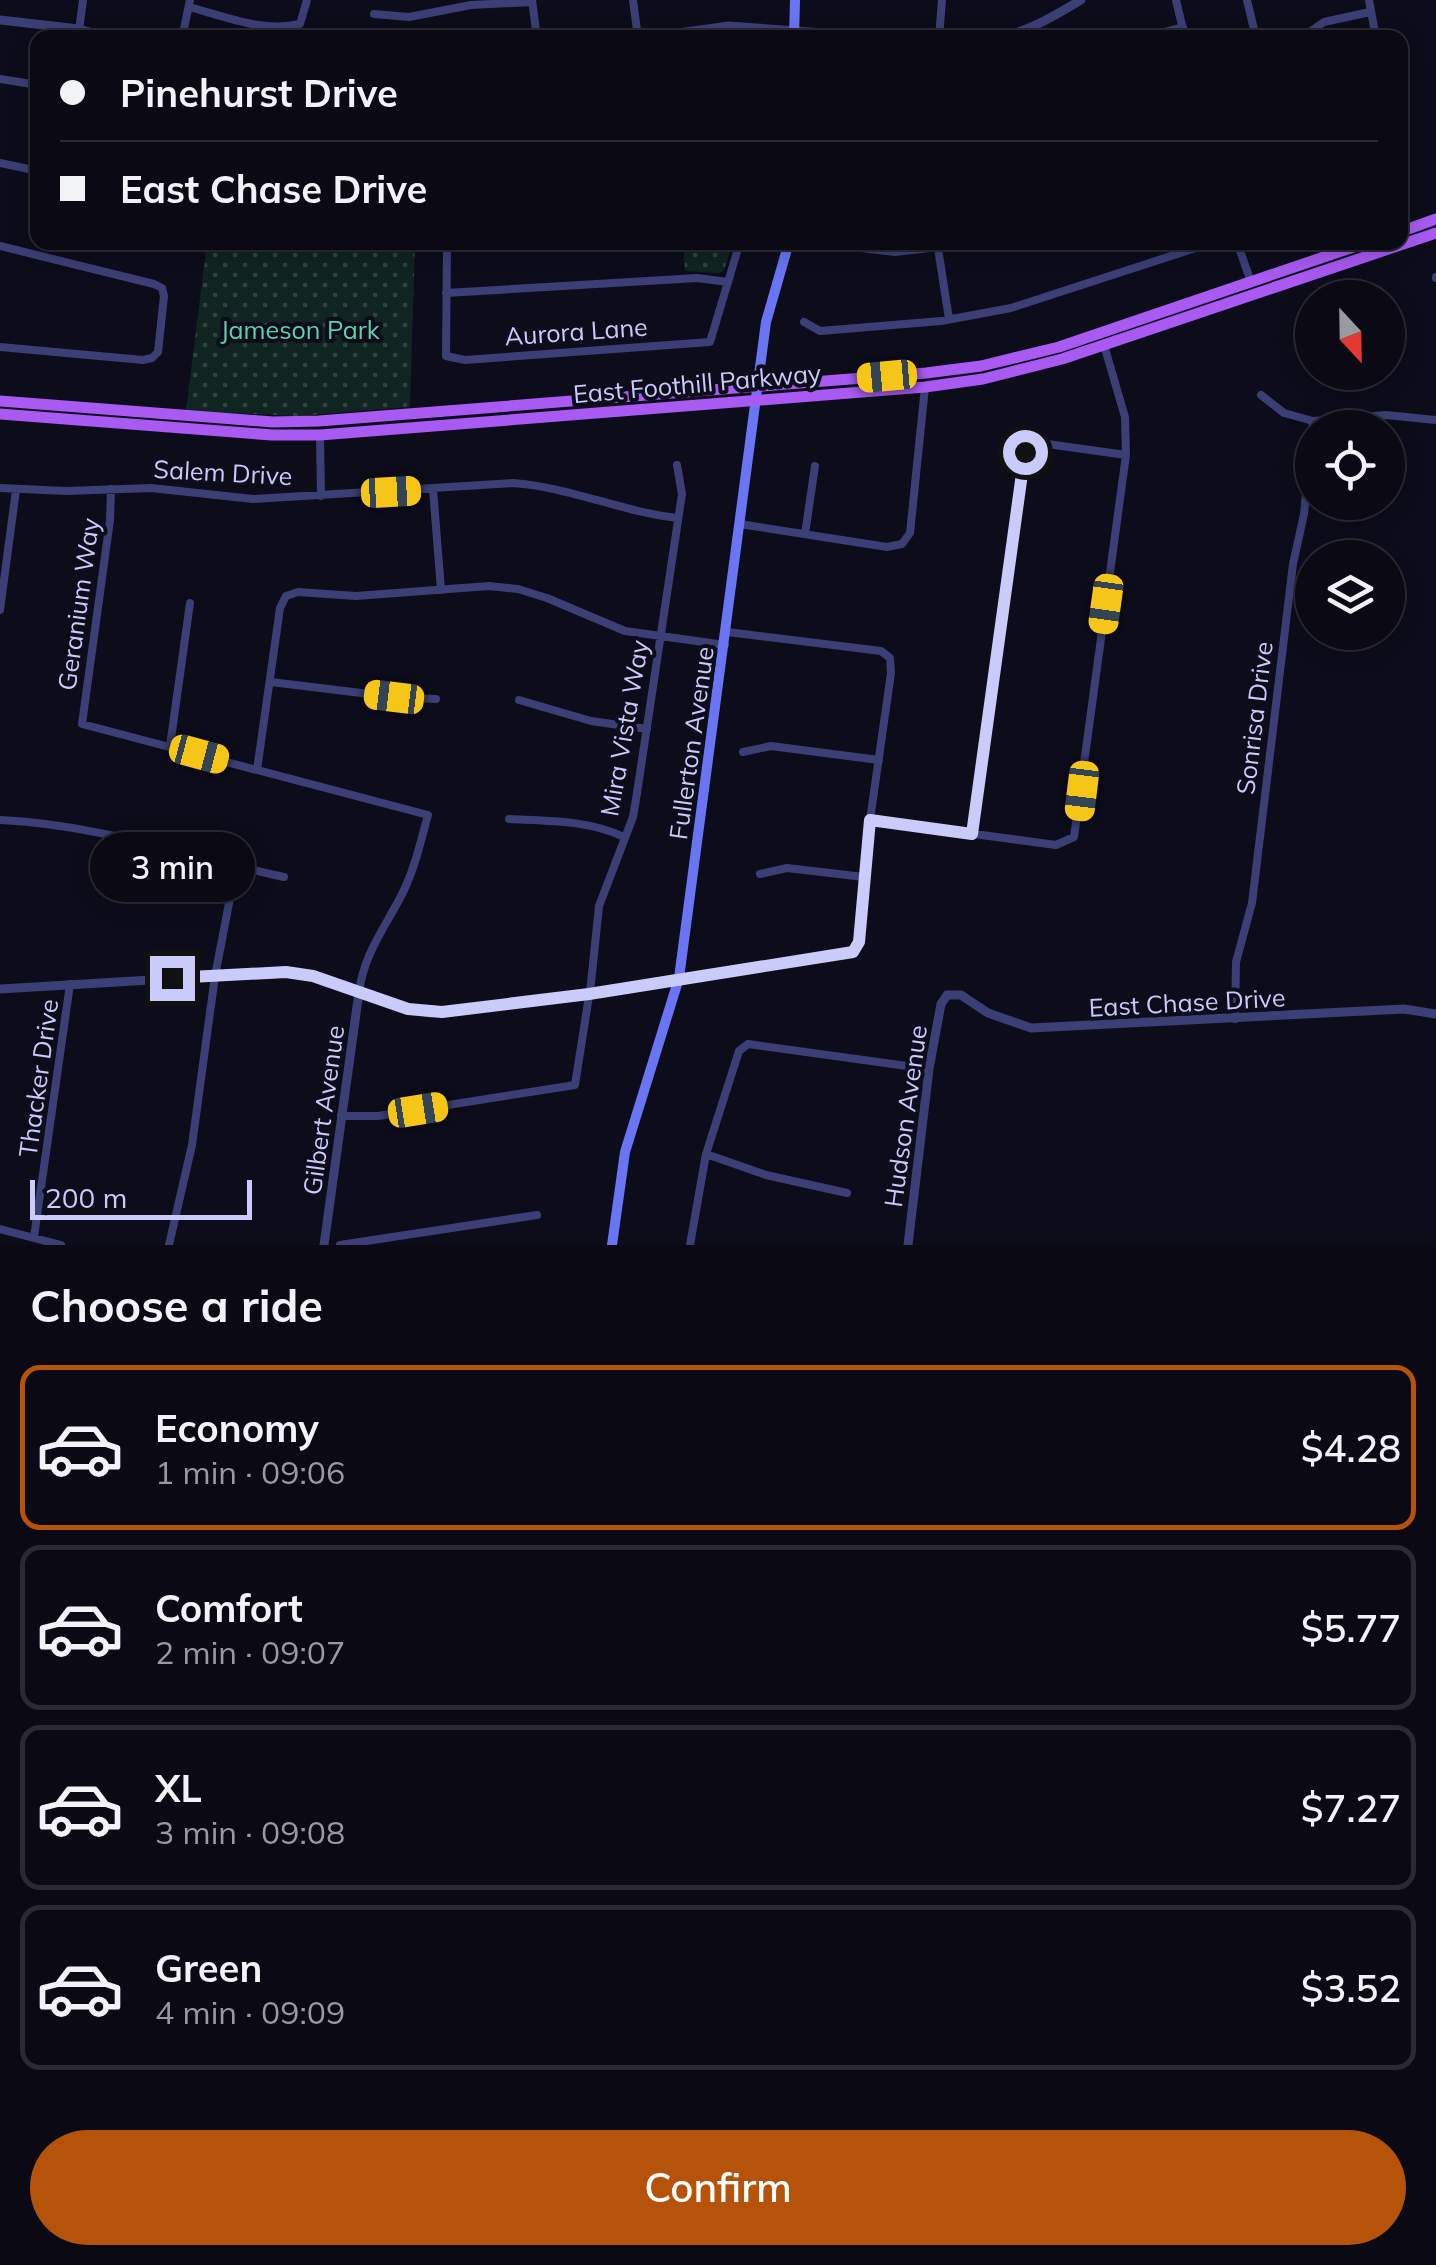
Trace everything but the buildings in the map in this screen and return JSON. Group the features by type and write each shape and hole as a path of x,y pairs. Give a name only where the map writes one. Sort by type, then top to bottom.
{"main road":[{"path":"794,30 795,0"},
{"path":"1408,229 1436,219"},
{"name":"East Foothill Parkway","path":"1408,242 1436,233"},
{"name":"Fullerton Avenue","path":"612,1245 625,1152 679,978 766,322 787,250"},
{"name":"East Foothill Parkway","path":"0,414 272,435 320,435 756,394 981,366 1058,347 1344,250"},
{"name":"East Foothill Parkway","path":"0,401 273,422 319,422 925,387 1023,370 1386,250"}],"street":[{"path":"79,30 84,0"},
{"path":"184,30 189,3 245,23 288,27 300,24 307,0"},
{"path":"633,0 639,30"},
{"path":"940,30 942,0"},
{"path":"1019,30 1082,0"},
{"path":"1176,0 1184,30"},
{"path":"1247,0 1254,30"},
{"path":"1368,0 1374,30"},
{"path":"374,14 409,17 472,5 532,1 535,30"},
{"path":"1312,30 1324,22 1370,12"},
{"path":"0,20 56,30"},
{"path":"700,30 730,26 762,30"},
{"path":"1172,30 1183,27"},
{"path":"0,79 30,84"},
{"path":"0,163 30,169"},
{"path":"0,246 162,288 164,296 158,352 152,358 0,347"},
{"path":"447,250 446,293 697,278 728,282 738,250"},
{"path":"878,250 907,250"},
{"path":"938,250 949,320"},
{"path":"804,322 820,331 949,320 1012,308 1190,250"},
{"path":"1240,250 1250,282"},
{"name":"Aurora Lane","path":"446,293 446,356 466,360 710,342 728,282"},
{"path":"870,820 1056,845 1069,842 1077,829 1126,454 1125,418 1104,345"},
{"path":"740,524 896,547 908,539 925,387"},
{"path":"1260,395 1284,413 1295,416"},
{"path":"1405,417 1436,420"},
{"path":"320,435 321,496"},
{"path":"972,834 1022,460 1030,446 1040,443 1126,454"},
{"name":"Mira Vista Way","path":"342,1116 378,1116 576,1085 599,906 633,817 682,494 677,465"},
{"path":"805,534 815,466"},
{"name":"Salem Drive","path":"0,488 151,488 254,498 513,483 540,485 642,514 678,518"},
{"name":"Geranium Way","path":"111,489 82,724 170,746"},
{"path":"0,610 16,490"},
{"path":"433,490 441,590"},
{"name":"Sonrisa Drive","path":"1235,1020 1236,962 1252,903 1293,564 1303,520"},
{"path":"190,603 170,746 257,770 280,608 286,596 298,592 356,596 489,586 518,589 625,631 725,645"},
{"path":"0,989 286,972 313,976 408,1009 431,1012 589,994 853,952 859,942 890,658 880,651 726,632"},
{"path":"271,682 436,699"},
{"path":"520,700 591,721 646,729"},
{"path":"744,752 772,746 879,760"},
{"name":"Gilbert Avenue","path":"257,770 428,815 416,862 374,939 362,970 324,1245"},
{"path":"509,819 575,823 624,837"},
{"path":"0,820 52,823 118,836 284,877"},
{"path":"169,1245 192,1144 215,976 236,867"},
{"path":"760,874 787,868 864,878"},
{"name":"Thacker Drive","path":"34,1236 70,984"},
{"name":"East Chase Drive","path":"948,996 961,994 988,1013 1031,1028 1404,1009 1436,1014"},
{"name":"Hudson Avenue","path":"908,1245 929,1068 941,1004 948,996"},
{"path":"690,1245 706,1154 739,1051 748,1044 929,1068"},
{"path":"706,1154 766,1175 848,1192"},
{"path":"340,1245 537,1215"},
{"path":"0,1229 61,1245"}],"green space":[{"name":"Jameson Park","path":"206,250 415,250 410,407 298,416 186,411"},
{"path":"684,250 731,250 724,270 719,273 685,271"}],"route":[{"path":"172,978 286,972 313,976 408,1009 442,1012 589,994 853,952 859,942 870,820 972,834 1025,452"}]}
